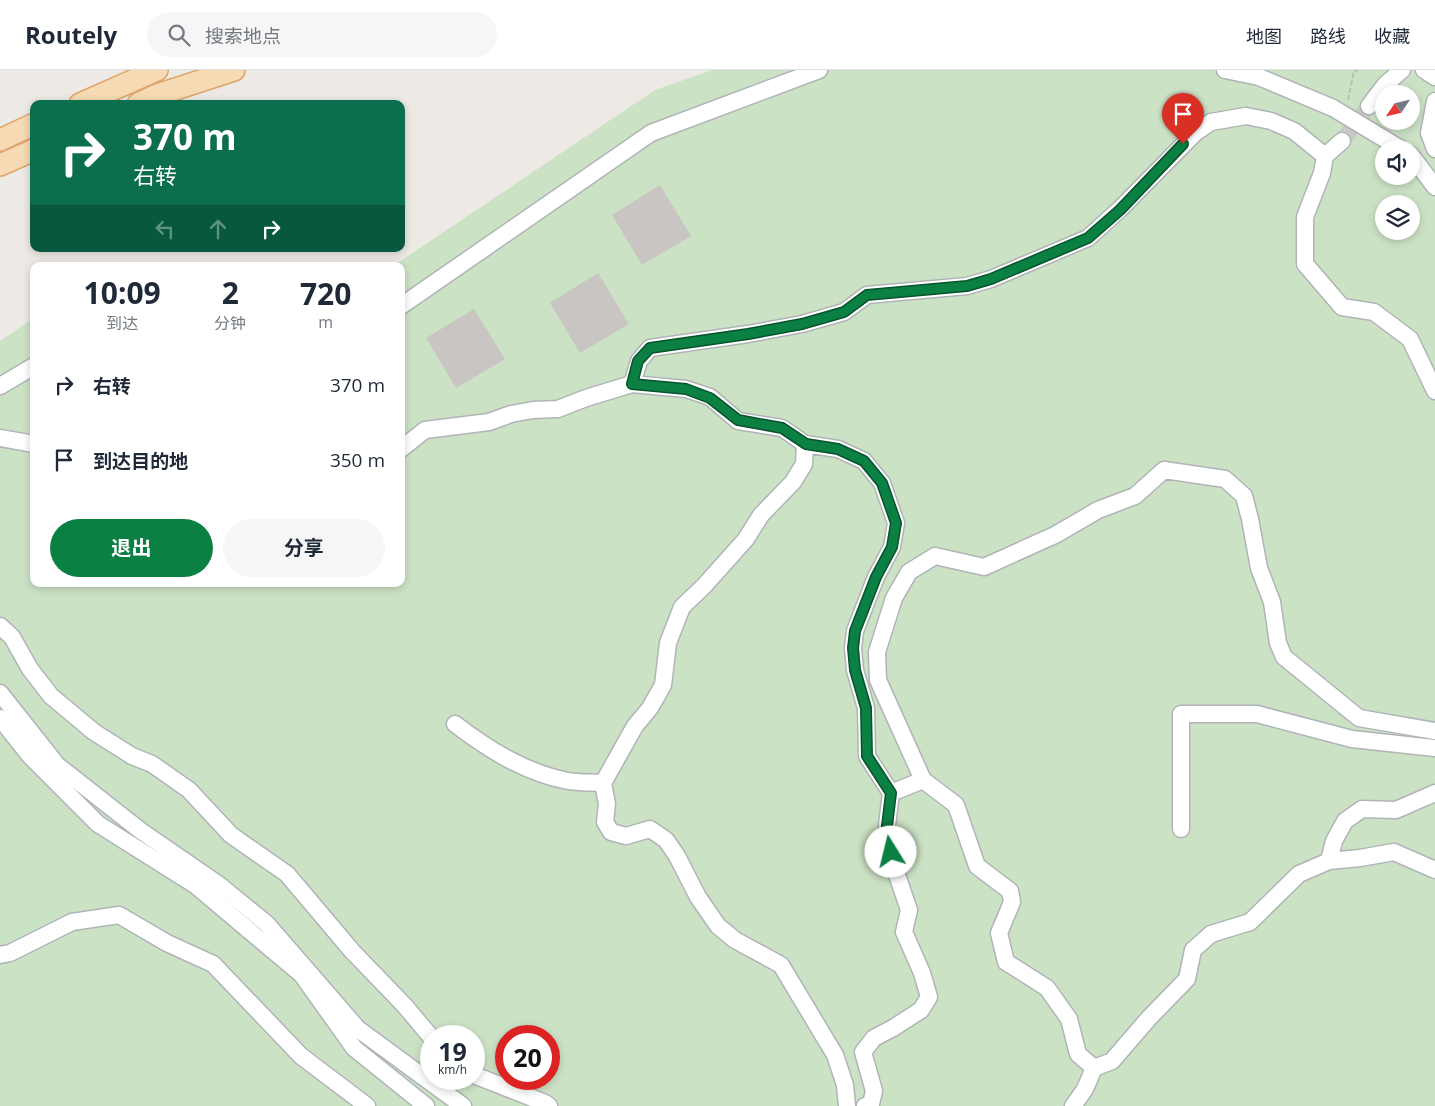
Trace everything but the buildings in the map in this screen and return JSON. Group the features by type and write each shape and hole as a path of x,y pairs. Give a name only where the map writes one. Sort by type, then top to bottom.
{"main road":[{"path":"89,100 157,70"},
{"path":"146,100 234,70"},
{"path":"0,140 30,126"},
{"path":"0,164 30,152"}],"street":[{"path":"405,303 651,133 819,70"},
{"path":"1225,70 1259,77 1333,108 1387,140"},
{"path":"1369,106 1385,85 1402,70"},
{"path":"1424,70 1435,76"},
{"path":"1435,101 1429,133 1435,149"},
{"path":"632,384 638,361 650,348 802,324 844,312 867,295 967,286 991,279 1088,238 1120,210 1195,133 1211,122 1246,116 1271,121 1294,131 1325,156"},
{"path":"1342,141 1325,156 1322,173 1305,217 1305,264 1342,308 1374,312 1410,339 1435,391"},
{"path":"1420,166 1435,187"},
{"path":"0,386 30,368"},
{"path":"405,446 425,430 489,422 511,414 533,410 558,410 586,398 632,384 686,389 710,398 738,420 782,428 806,444 838,449 864,461 882,483 896,523 892,547 876,577 855,631 853,648 855,670 866,708 867,756 891,793 887,826 894,866 909,910 904,932 922,973 929,997 921,1010 874,1038 863,1052 874,1090 871,1104 865,1106"},
{"path":"0,438 30,443"},
{"path":"806,444 804,464 793,482 761,515 746,539 704,586 682,607 668,644 663,685 650,708 635,726 603,783 606,804 605,822 611,832 626,836 650,829 666,840 677,856 698,897 718,926 735,940 781,965 835,1055 845,1085 847,1106"},
{"path":"1094,1068 1078,1054 1069,1019 1047,988 1006,962 999,932 1012,902 1010,891 977,866 956,804 923,780 878,680 877,652 894,598 910,572 935,556 984,567 1056,535 1098,510 1134,496 1164,470 1225,479 1244,496 1259,568 1272,602 1278,643 1284,657 1358,718 1435,731"},
{"path":"0,626 12,637 30,669 51,696 94,732 132,756 152,764 189,790 231,835 287,874 352,952 421,1025"},
{"path":"0,693 57,765 141,831 218,884 267,924 358,1029 463,1106"},
{"path":"1181,829 1181,714 1257,714 1352,739 1435,748"},
{"path":"0,718 30,756 98,824 195,884 302,975 354,1048 426,1106"},
{"path":"455,724 484,747 526,768 568,781 603,783"},
{"path":"891,793 923,780"},
{"path":"1329,861 1334,841 1345,821 1362,809 1396,810 1435,793"},
{"path":"1073,1106 1085,1089 1094,1068 1112,1061 1149,1018 1187,979 1193,950 1210,934 1250,922 1300,874 1329,861 1394,852 1435,870"},
{"path":"0,955 10,953 72,922 119,915 167,943 213,964 301,1056 367,1106"},
{"path":"485,1080 549,1106"}],"green space":[{"path":"712,70 1435,70 1435,1106 0,1106 0,341 30,321 30,587 405,587 405,262 399,262 655,90"}],"tunnel":[{"path":"1342,141 1369,106"}],"route":[{"path":"891,852 887,826 891,793 867,756 866,708 855,670 853,648 855,631 876,577 892,547 896,523 882,483 864,461 838,449 806,444 782,428 738,420 710,398 686,389 632,384 638,361 650,348 802,324 844,312 867,295 967,286 991,279 1088,238 1120,210 1183,144"}]}
